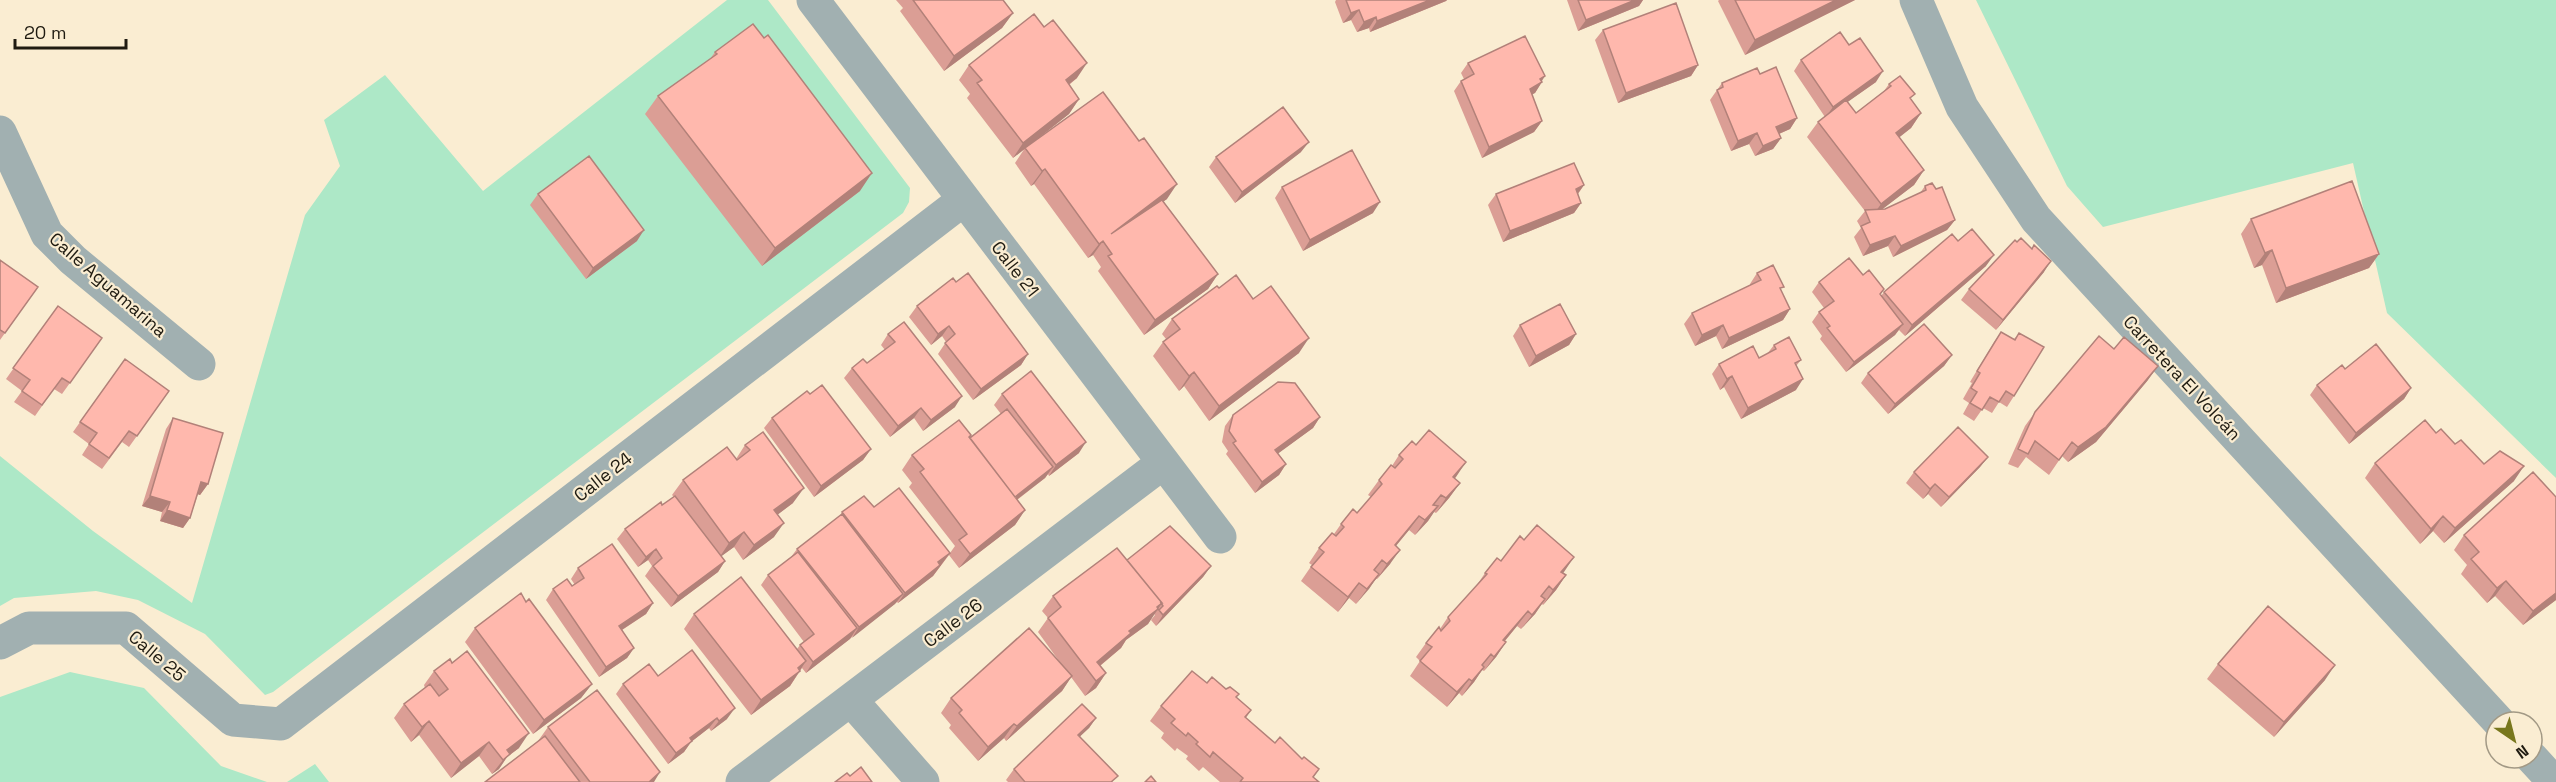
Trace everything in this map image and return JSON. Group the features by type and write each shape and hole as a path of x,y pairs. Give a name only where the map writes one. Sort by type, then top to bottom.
{"street":[{"name":"Calle 21","path":"813,0 962,201 1220,537"},
{"name":"Carretera El Volcán","path":"1916,0 1962,107 2036,219 2488,710"},
{"name":"Calle Aguamarina","path":"0,132 14,195 46,234 73,260 199,363"},
{"name":"Calle 24","path":"233,720 281,724 962,201"},
{"name":"Calle 26","path":"742,782 1163,463"},
{"name":"Calle 25","path":"0,643 29,628 126,628 233,720"},
{"path":"851,700 923,782"},
{"path":"2543,770 2554,782"}],"green space":[{"path":"727,0 768,0 910,188 909,202 903,213 273,692 265,695 205,634 138,600 96,591 14,598 0,606 0,456 93,531 192,603 305,215 340,166 324,120 385,75 483,191"},
{"path":"1976,0 2556,0 2556,478 2387,313 2353,163 2103,227 2067,186"},
{"path":"70,672 144,688 221,766 267,782 0,782 0,697"},
{"path":"315,764 329,782 287,782"}],"building":[{"path":"913,0 1003,0 1013,13 954,56"},
{"path":"1346,0 1430,0 1377,21 1376,17 1364,22 1359,10 1351,13"},
{"path":"1578,0 1635,0 1586,20"},
{"path":"1735,0 1836,0 1755,40"},
{"path":"1676,3 1698,65 1626,93 1603,30"},
{"path":"1034,14 1044,27 1053,20 1087,63 1066,80 1079,99 1023,143 977,83 982,80 969,65"},
{"path":"753,24 764,38 768,35 872,173 775,248 658,96 717,54 715,52"},
{"path":"1840,32 1849,45 1860,38 1883,71 1833,107 1801,60"},
{"path":"1525,36 1545,76 1540,79 1542,82 1530,89 1542,121 1489,147 1461,81 1474,74 1468,63"},
{"path":"1776,67 1797,118 1776,127 1781,138 1763,146 1757,133 1738,141 1717,90 1723,87 1722,83 1757,68 1760,74"},
{"path":"1900,76 1915,94 1910,98 1921,113 1896,133 1924,170 1881,204 1818,122 1846,100 1856,113 1891,86 1889,84"},
{"path":"1103,92 1139,141 1144,138 1177,184 1111,234 1162,200 1218,274 1155,320 1108,256 1112,254 1103,241 1099,244 1045,169 1042,171 1025,148"},
{"path":"1283,107 1309,142 1242,192 1216,157"},
{"path":"1352,150 1380,202 1310,240 1282,187"},
{"path":"589,156 644,230 593,268 538,194"},
{"path":"1574,163 1584,185 1576,189 1581,203 1510,231 1496,194"},
{"path":"2352,181 2379,254 2286,288 2272,250 2265,253 2251,219"},
{"path":"1932,183 1936,189 1942,187 1955,220 1901,246 1895,236 1870,245 1861,226 1870,222 1865,210 1885,209 1926,190 1925,186"},
{"path":"1972,229 1994,255 1912,325 1884,292 1952,234 1958,241"},
{"path":"2021,238 2032,249 2034,245 2051,261 2003,320 1969,289 2015,240 2017,242"},
{"path":"1849,258 1863,275 1869,270 1884,289 1880,294 1903,324 1854,362 1827,328 1830,326 1819,312 1834,301 1819,282"},
{"path":"0,260 38,287 5,333 0,330"},
{"path":"1773,265 1784,287 1780,288 1790,309 1729,338 1723,325 1702,335 1692,313 1761,280 1757,273"},
{"path":"968,273 1028,354 981,389 945,343 955,334 949,326 938,334 917,306 953,278 956,282"},
{"path":"1236,275 1253,299 1271,286 1309,338 1219,406 1194,372 1189,376 1163,342 1180,329 1172,319"},
{"path":"1560,304 1576,334 1536,356 1520,325"},
{"path":"58,306 102,338 70,383 62,378 42,405 22,391 30,380 13,368"},
{"path":"904,322 962,396 931,420 921,408 898,426 852,368 863,359 867,363 895,342 888,334"},
{"path":"1924,324 1952,355 1895,404 1868,373"},
{"path":"2001,332 2015,340 2019,333 2044,347 2014,396 2006,391 1999,402 1990,397 1982,410 1970,403 1977,392 1971,388 1980,373 1977,371"},
{"path":"2099,336 2114,349 2124,337 2158,366 2106,427 2078,447 2072,442 2059,460 2035,441 2028,454 2018,449 2035,412"},
{"path":"1789,337 1801,360 1795,363 1803,379 1748,408 1732,376 1727,379 1719,364 1753,346 1759,358 1776,349 1774,345"},
{"path":"2376,344 2411,388 2356,433 2317,385 2342,365 2345,369"},
{"path":"125,359 169,391 137,436 129,431 109,458 89,444 97,433 80,422"},
{"path":"1031,371 1086,442 1056,465 1002,394"},
{"path":"1278,382 1295,383 1320,417 1275,450 1286,464 1262,482 1233,443 1236,441 1229,431 1233,415"},
{"path":"822,385 871,449 821,486 772,418 807,391 810,394"},
{"path":"1007,409 1053,467 1015,497 970,438"},
{"path":"173,418 223,433 208,484 201,482 190,518 167,510 170,502 150,496"},
{"path":"959,420 971,435 969,437 1025,510 970,554 959,540 967,534 920,472 924,469 912,455"},
{"path":"2425,420 2436,433 2441,429 2455,444 2461,440 2484,464 2500,451 2524,466 2455,528 2443,516 2431,529 2375,463"},
{"path":"1958,427 1988,457 1949,497 1935,484 1930,489 1914,472"},
{"path":"1429,430 1466,462 1453,477 1460,483 1446,498 1441,495 1433,505 1438,506 1425,520 1419,516 1395,545 1400,550 1387,564 1382,560 1374,570 1379,574 1367,589 1359,583 1348,597 1311,567 1324,552 1319,548 1332,533 1336,536 1344,527 1341,524 1353,509 1357,513 1382,484 1379,480 1391,465 1395,468 1403,459 1399,455 1412,441 1416,445"},
{"path":"763,432 804,488 774,510 784,523 754,545 744,532 729,543 683,480 727,447 737,460 750,450 745,445"},
{"path":"2533,472 2556,497 2556,593 2533,611 2506,581 2497,588 2471,559 2479,552 2464,535"},
{"path":"899,488 950,553 938,562 940,565 905,593 842,512 864,496 874,507"},
{"path":"675,496 725,561 678,596 653,566 662,558 656,549 646,557 625,529 661,502 662,505"},
{"path":"842,514 903,594 859,627 797,549"},
{"path":"1537,525 1574,557 1561,572 1566,575 1553,590 1549,586 1541,596 1545,599 1532,615 1528,611 1503,640 1506,642 1494,657 1491,654 1472,681 1469,679 1457,692 1420,661 1432,647 1426,643 1439,627 1441,631 1450,621 1448,617 1487,574 1485,573 1497,558 1501,561 1520,536 1524,540"},
{"path":"1170,526 1211,566 1163,615 1159,610 1163,606 1162,603 1127,560"},
{"path":"612,544 653,603 619,626 634,648 606,667 553,589 567,579 572,586 584,578 578,568"},
{"path":"1117,548 1162,603 1097,662 1106,673 1096,681 1048,618 1061,607 1053,596"},
{"path":"798,552 857,628 813,662 800,645 814,634 768,575"},
{"path":"741,577 806,661 798,668 800,671 761,700 694,614"},
{"path":"521,593 526,602 529,599 592,684 544,720 475,628"},
{"path":"2268,606 2335,665 2284,722 2218,664"},
{"path":"1029,628 1072,676 1017,726 1014,724 988,747 959,713 962,710 951,698"},
{"path":"692,650 735,708 719,721 717,718 690,738 692,741 676,753 623,684 649,664 658,676"},
{"path":"467,651 529,733 507,750 510,754 503,760 489,742 461,763 429,721 422,727 404,704 430,684 439,696 448,689 434,671 450,659 452,663"},
{"path":"1192,671 1207,683 1212,677 1226,689 1230,687 1239,694 1236,697 1251,710 1245,717 1275,743 1280,737 1302,759 1304,757 1319,769 1313,777 1319,782 1240,782 1243,778 1213,752 1210,757 1188,733 1186,736 1171,723 1175,719 1161,706"},
{"path":"597,690 660,772 649,782 590,782 548,727"},
{"path":"1082,704 1096,718 1078,735 1118,776 1111,782 1025,782 1014,769"},
{"path":"545,736 580,782 485,782"},
{"path":"861,767 872,782 835,782 847,773 850,776"},
{"path":"1151,776 1156,782 1145,782"}]}
